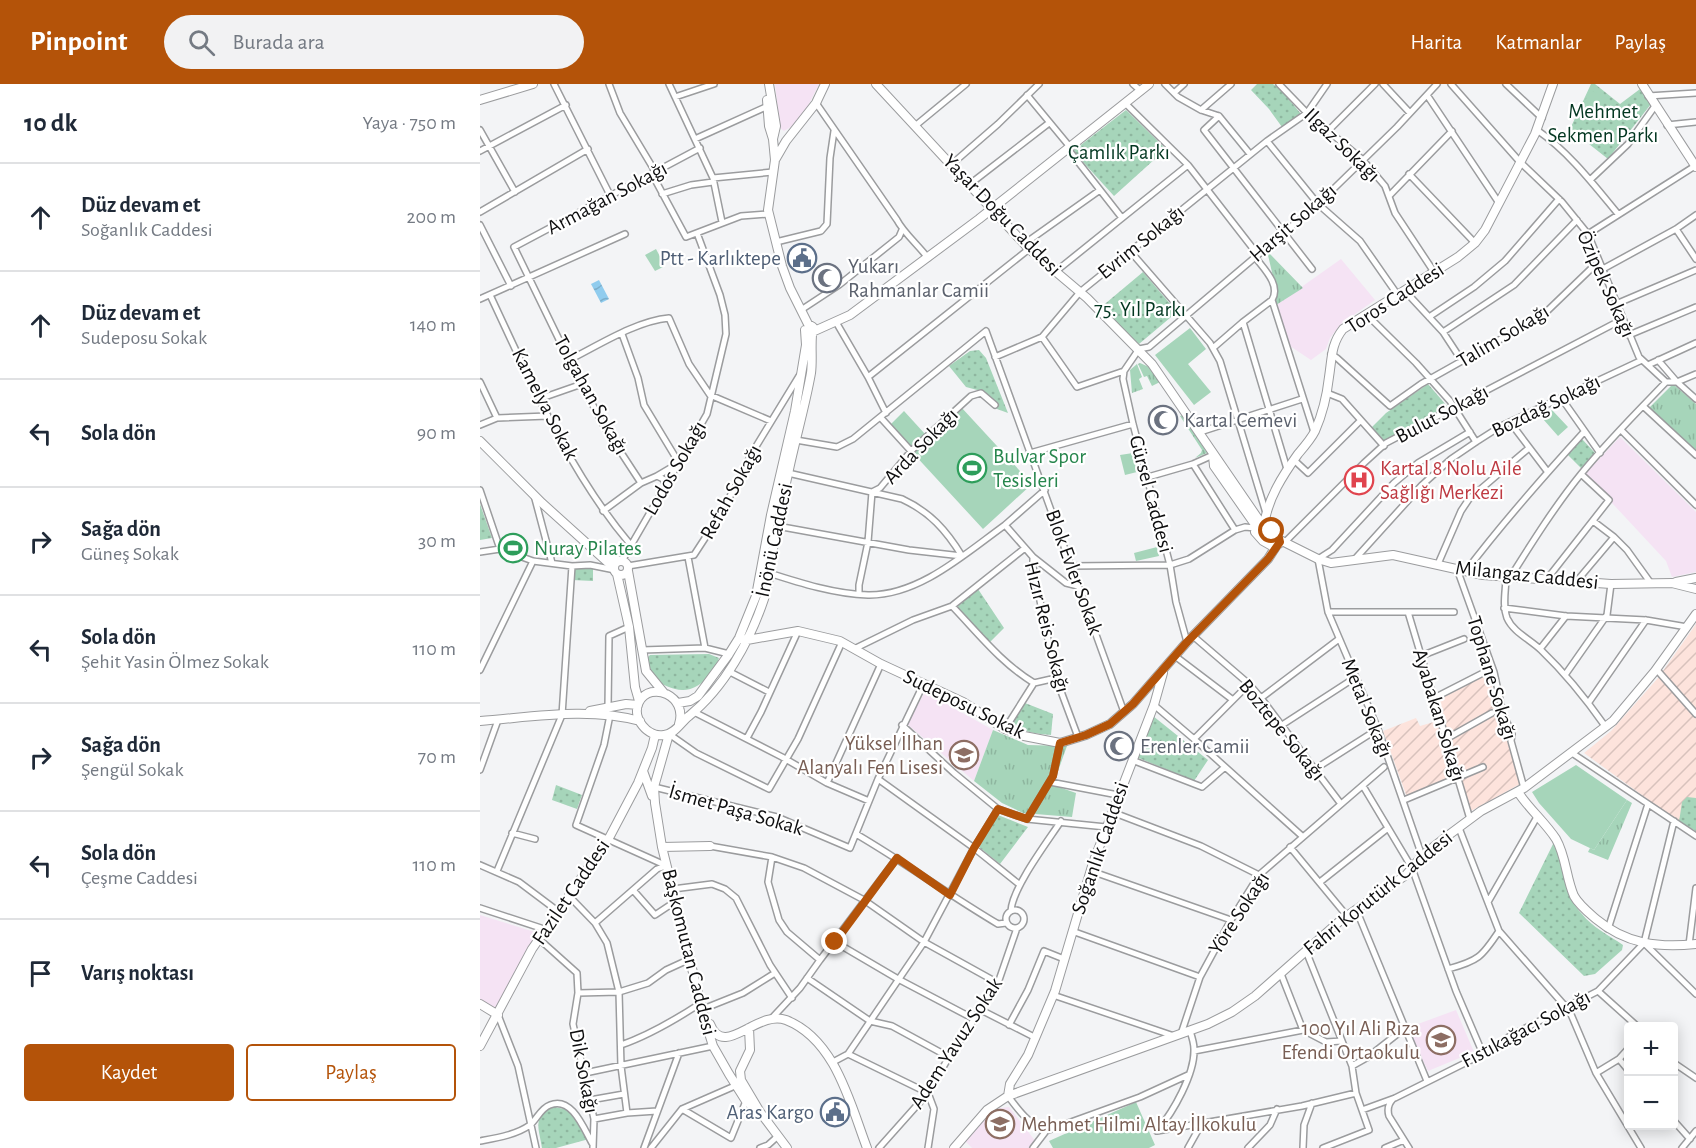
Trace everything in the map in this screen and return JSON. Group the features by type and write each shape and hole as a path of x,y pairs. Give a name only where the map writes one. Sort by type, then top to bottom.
{"street":[{"path":"480,100 505,88 533,84"},
{"path":"554,84 611,197"},
{"path":"609,84 620,113 686,237 741,216 769,214"},
{"path":"669,84 713,180 722,222"},
{"path":"675,97 714,84"},
{"path":"764,84 775,160 769,194 769,214 790,288 809,328 825,327 850,315 993,208 1149,84"},
{"path":"769,84 776,126 773,139"},
{"path":"775,160 786,141 816,103 825,84"},
{"path":"915,126 966,84"},
{"path":"952,164 998,124 1038,84"},
{"path":"1133,84 1141,91"},
{"path":"1165,84 1173,93 1201,111 1219,116 1250,154"},
{"path":"1173,93 1184,84"},
{"path":"1201,111 1232,84"},
{"name":"Ilgaz Sokağı","path":"1279,84 1307,113 1363,160 1385,186 1395,213 1434,272"},
{"path":"1307,113 1327,84"},
{"path":"1328,131 1375,84"},
{"path":"1383,84 1410,113"},
{"name":"Harşit Sokağı","path":"1139,350 1149,347 1318,204 1437,84"},
{"name":"Özipek Sokağı","path":"1451,84 1520,162 1559,199 1588,234 1639,357 1666,382"},
{"path":"1506,84 1542,118"},
{"name":"Toros Caddesi","path":"1259,525 1287,469 1314,432 1327,393 1331,354 1343,329 1458,257 1475,243 1485,230 1537,130 1553,84"},
{"path":"1588,234 1696,166 1642,84"},
{"name":"Yaşar Doğu Caddesi","path":"880,85 1027,246 1080,292 1158,372 1200,432 1259,525"},
{"path":"1648,96 1696,93"},
{"path":"1027,95 1122,218"},
{"path":"1427,95 1499,203"},
{"path":"816,103 902,230 928,258"},
{"path":"1125,103 1188,165 1257,256 1274,286 1272,300 1214,348"},
{"path":"480,151 566,105"},
{"path":"695,139 768,106"},
{"path":"1590,180 1628,144 1655,106"},
{"name":"Evrim Sokağı","path":"1042,337 1080,292 1250,154 1307,113"},
{"path":"1219,116 1204,130 1312,268"},
{"path":"1667,125 1696,122"},
{"path":"970,184 1049,123"},
{"path":"480,130 515,192"},
{"path":"1537,130 1552,140 1618,214"},
{"path":"776,242 821,231 827,224 830,158 834,131"},
{"path":"1390,195 1452,131"},
{"path":"1267,141 1318,204 1360,241 1400,292 1443,332 1462,361"},
{"name":"Armağan Sokağı","path":"514,247 700,148"},
{"path":"480,212 588,149"},
{"path":"1055,272 1188,165"},
{"path":"662,194 713,180 773,172"},
{"path":"1409,174 1475,243"},
{"path":"868,377 1027,246 1100,190"},
{"path":"1429,317 1505,261 1559,199"},
{"path":"1601,270 1676,229 1696,215"},
{"path":"1443,332 1514,285 1576,220"},
{"path":"480,225 511,286"},
{"path":"1676,229 1696,259"},
{"path":"801,310 831,291 891,244 899,237 902,230"},
{"name":"Lodos Sokağı","path":"620,567 630,544 707,414 726,334 725,315 720,295 697,233"},
{"path":"480,299 625,234"},
{"name":"Tolgahan Sokağı","path":"514,247 604,428 641,483"},
{"path":"1130,251 1214,348 1221,361 1266,513"},
{"name":"Talim Sokağı","path":"1331,354 1390,406 1430,378 1542,316 1598,262"},
{"path":"1616,304 1696,270"},
{"name":"Kamelya Sokak","path":"490,295 539,399 603,511 630,544"},
{"path":"1272,300 1314,432"},
{"path":"1629,335 1696,306"},
{"path":"1366,314 1430,378 1454,407 1476,442"},
{"path":"569,360 637,325 652,319 669,318 688,364 710,395 771,421"},
{"name":"Bulut Sokağı","path":"1278,543 1384,446 1623,319"},
{"path":"796,440 837,447 854,439 886,413 836,322"},
{"path":"1243,322 1271,409 1287,469"},
{"name":"İnönü Caddesi","path":"678,703 690,701 698,696 743,639 756,596 771,515 795,411 809,328"},
{"name":"İnönü Caddesi","path":"669,734 708,699 728,671 764,599 788,473 812,369 809,328"},
{"name":"Blok Evler Sokak","path":"886,413 986,332 1124,712"},
{"path":"603,511 641,483 679,463 644,405 638,378 622,334"},
{"path":"995,357 1042,337 1077,387 1124,371 1139,350"},
{"path":"1648,365 1696,344"},
{"name":"Bozdağ Sokağı","path":"1353,561 1422,484 1451,459 1510,422 1642,360"},
{"path":"1658,360 1696,399"},
{"name":"Gürsel Caddesi","path":"1124,371 1133,424 1170,565 1176,602 1190,639"},
{"name":"Refah Sokağı","path":"500,549 533,561 572,566 620,567 694,555 802,372"},
{"path":"1605,726 1565,675 1540,649 1513,627 1504,608 1509,576 1581,474 1643,406 1666,382 1677,382 1696,374"},
{"path":"480,382 497,418"},
{"path":"539,399 582,384"},
{"name":"Arda Sokağı","path":"859,594 868,542 872,492 880,488 911,451 971,396 981,393 995,405"},
{"path":"1327,393 1342,399 1384,446"},
{"path":"1200,432 1302,399"},
{"path":"1562,399 1600,453"},
{"path":"1643,406 1696,455"},
{"path":"480,425 497,418 549,416"},
{"path":"880,418 911,451"},
{"path":"1294,460 1308,472 1360,421"},
{"path":"1510,422 1547,471"},
{"path":"1030,453 1133,424"},
{"path":"1621,430 1696,505"},
{"path":"1318,559 1332,550 1394,483 1418,463 1470,432"},
{"path":"1466,571 1494,533 1584,432"},
{"path":"480,441 600,556 620,567 646,671 664,693"},
{"path":"1438,564 1461,511 1469,499 1529,448"},
{"path":"1148,477 1193,464 1213,455"},
{"path":"1193,464 1235,530"},
{"path":"788,473 902,499 917,506 932,516 948,533 962,556"},
{"path":"1547,579 1609,500 1581,474"},
{"path":"657,476 663,479 666,486"},
{"path":"480,490 500,549 480,552"},
{"path":"769,573 859,594 870,595 892,591 920,582 942,571 1005,525 1045,490"},
{"path":"534,495 552,563"},
{"path":"1593,521 1627,550 1650,582"},
{"name":"Hızır Reis Sokağı","path":"1005,525 1033,557 1056,678 1078,737"},
{"path":"1259,525 1278,543"},
{"path":"1259,525 1257,535 1278,543"},
{"path":"1071,566 1170,565 1189,559 1235,530 1259,525"},
{"path":"777,526 962,556"},
{"path":"1576,582 1614,537"},
{"name":"Milangaz Caddesi","path":"1278,543 1331,563 1393,555 1466,571 1509,576 1611,584 1672,583 1696,589"},
{"name":"Soğanlık Caddesi","path":"1008,1096 1010,1084 1028,1055 1053,995 1091,871 1154,705 1164,669 1268,559 1278,543"},
{"path":"855,648 913,620 952,606 1025,548"},
{"path":"688,557 705,648"},
{"path":"1033,557 1066,583 1078,586"},
{"name":"Metal Sokağı","path":"1318,559 1328,612 1378,729 1422,856"},
{"path":"480,670 533,561"},
{"path":"496,871 562,715 572,566"},
{"path":"620,567 640,721 655,735 669,734 696,753 769,789 798,739 842,642"},
{"name":"Tophane Sokağı","path":"1457,569 1494,672 1503,713 1512,734 1511,741 1521,790"},
{"name":"Milangaz Caddesi","path":"1672,583 1696,578"},
{"path":"1565,675 1606,617 1611,584"},
{"path":"952,606 992,650 1017,672 1034,683"},
{"path":"1504,608 1566,616 1647,620 1687,627"},
{"path":"1328,612 1454,612"},
{"name":"Ayabakan Sokağı","path":"1408,612 1470,819"},
{"name":"Fahri Korutürk Caddesi","path":"1008,1096 1190,1031 1232,1012 1256,996 1347,916 1406,875 1422,856 1481,811 1521,790 1621,713 1657,670 1696,614"},
{"path":"1540,649 1566,616"},
{"path":"1588,702 1647,620"},
{"path":"629,627 609,636 609,711 604,745 576,825 667,866"},
{"path":"747,738 798,631"},
{"name":"Sudeposu Sokak","path":"743,639 798,631 821,635 855,648 881,664 963,702 1005,729 1024,736 1060,743 1110,724 1164,669"},
{"name":"Boztepe Sokağı","path":"1190,639 1249,684 1341,804"},
{"path":"1261,698 1339,639"},
{"path":"1421,656 1464,639"},
{"path":"642,650 705,648 729,654"},
{"path":"1175,656 1233,700"},
{"path":"827,783 881,664"},
{"path":"1657,670 1696,714"},
{"path":"728,671 769,692"},
{"path":"1434,698 1483,673"},
{"path":"1282,725 1356,677"},
{"path":"1005,729 1034,683 1056,678"},
{"path":"924,683 902,725 856,834 998,924 1006,923"},
{"path":"1194,739 1249,684"},
{"path":"480,721 609,711 626,704 639,703 646,696 664,693 670,695 678,703 681,714 679,724"},
{"path":"1154,705 1302,836"},
{"path":"609,711 640,721"},
{"path":"694,712 747,738 827,783 869,801"},
{"path":"1446,739 1492,713"},
{"path":"480,770 498,720"},
{"path":"902,725 954,773 998,809 1027,819 1106,827"},
{"name":"Başkomutan Caddesi","path":"669,734 654,788 655,803 662,847 713,1046 746,1101 759,1112 787,1148"},
{"path":"1315,769 1370,734"},
{"name":"Fazilet Caddesi","path":"480,1046 539,939 609,838 643,771 655,735"},
{"path":"1027,819 1050,782 1060,743"},
{"path":"1572,753 1696,836"},
{"path":"1132,760 1202,787 1225,767"},
{"name":"Yöre Sokağı","path":"1177,1035 1200,977 1259,875 1384,766"},
{"path":"1404,800 1484,766"},
{"name":"Başkomutan Caddesi","path":"643,771 655,803"},
{"path":"878,779 974,848 1020,885"},
{"path":"1050,782 1118,795"},
{"path":"1363,786 1412,868 1448,969 1483,1054"},
{"name":"İsmet Paşa Sokak","path":"654,788 777,817 850,848 856,834"},
{"path":"1521,790 1537,817 1556,839 1575,898 1608,929 1628,940 1657,946 1693,944 1696,888"},
{"path":"1608,929 1648,804"},
{"path":"832,1062 848,1054 924,942 974,848 998,809"},
{"path":"1112,812 1201,846 1259,875"},
{"path":"1488,902 1537,817"},
{"path":"1011,911 1020,912 1023,916 1022,925 1017,928 1009,927 1006,923 1005,917 1011,911 1011,902 1061,821"},
{"path":"1644,943 1674,821"},
{"path":"1320,882 1388,828"},
{"path":"1459,828 1499,931 1566,1006 1596,1074 1641,1148"},
{"path":"512,832 535,839"},
{"path":"662,847 710,846 772,857 804,868 864,900 924,942 998,983"},
{"path":"1290,847 1347,916"},
{"path":"772,857 768,882 779,920 787,932 819,960"},
{"path":"702,1006 713,1031 723,1037 733,1037 760,1021 772,1017 792,998 897,858"},
{"path":"480,865 519,882 559,912"},
{"path":"595,923 657,869 667,866"},
{"path":"1091,871 1231,920"},
{"path":"673,889 712,884 725,889 736,898 775,973 792,998"},
{"path":"633,890 655,915 676,901"},
{"path":"569,896 595,923 607,943 619,992 621,1066 627,1113"},
{"path":"480,908 547,930"},
{"path":"1356,909 1427,1081"},
{"name":"Adem Yavuz Sokak","path":"879,1148 928,1093 949,1056 998,983 1017,928"},
{"path":"1072,931 1200,977"},
{"path":"1448,969 1472,962 1479,957 1499,931"},
{"name":"Dik Sokağı","path":"539,939 577,973 578,993 573,1024 594,1119 593,1146"},
{"path":"835,942 898,980 974,1019"},
{"path":"1644,943 1696,994"},
{"name":"Fıstıkağacı Sokağı","path":"1362,1110 1395,1098 1483,1054 1510,1036 1598,991 1644,943"},
{"path":"1009,1025 1028,990 1044,951 1064,959"},
{"path":"1306,951 1352,1066 1356,1093 1369,1130 1323,1148"},
{"path":"578,993 619,992 648,983 666,970 690,959"},
{"path":"621,1045 643,1037 702,1006 743,993 775,973"},
{"path":"1281,974 1303,1030"},
{"path":"807,978 870,1021 892,1026 949,1056"},
{"path":"1598,991 1633,1022"},
{"path":"1053,995 1177,1035"},
{"path":"480,1004 498,1015 518,1066 536,1148"},
{"path":"981,1010 1036,1038"},
{"path":"772,1017 786,1020 819,1042 832,1062 867,1148"},
{"path":"749,1028 750,1050 740,1071 741,1080 759,1112"},
{"path":"1352,1066 1368,1057 1405,1028"},
{"path":"1194,1052 1303,1030 1326,1042 1342,1041"},
{"path":"1190,1031 1194,1052 1188,1075 1170,1116 1157,1131 1356,1093"},
{"path":"585,1073 713,1046"},
{"path":"644,1148 679,1053"},
{"path":"848,1054 928,1093 934,1109 928,1148"},
{"path":"1596,1074 1624,1054"},
{"path":"1619,1059 1624,1064"},
{"path":"1678,1066 1696,1078"},
{"path":"1033,1148 1046,1131 1140,1097 1188,1075"},
{"path":"651,1148 682,1109 736,1085"},
{"path":"590,1100 624,1094"},
{"path":"954,1148 987,1110 1008,1096 1022,1115 1036,1127 1046,1131"},
{"path":"1395,1098 1389,1104 1389,1116 1409,1148"},
{"path":"682,1109 731,1138 746,1101"},
{"path":"1303,1148 1304,1125 1312,1103"},
{"path":"480,1141 507,1136 530,1125 551,1104 561,1105 576,1113 593,1146"},
{"path":"1248,1148 1256,1145 1270,1125 1277,1109"},
{"path":"594,1119 627,1113 657,1112"},
{"path":"1188,1148 1202,1123"},
{"path":"1678,1126 1690,1139"},
{"path":"1682,1148 1696,1131"},
{"path":"760,1148 768,1145 778,1136"},
{"path":"1385,1148 1404,1140"}],"shaded area":[{"path":"775,84 819,84 807,108 794,125 784,131 780,128"},
{"path":"1341,259 1375,300 1341,324 1330,338 1326,349 1311,360 1290,346 1276,305"},
{"path":"1620,437 1696,512 1696,572 1672,577 1666,561 1585,474"},
{"path":"1696,624 1696,798 1692,799 1679,822 1584,753 1611,731 1658,678"},
{"path":"1487,670 1520,784 1469,812 1455,779 1408,800 1383,731 1416,718 1420,726 1437,721 1431,700"},
{"name":"Yüksel İlhan Alanyalı Fen Lisesi","path":"925,692 993,730 974,781 907,724"},
{"path":"480,915 538,933 496,1010 480,1000"},
{"name":"100 Yıl Ali Rıza Efendi Ortaokulu","path":"1456,1010 1474,1052 1428,1071 1407,1028"},
{"name":"Mehmet Hilmi Altay İlkokulu","path":"1009,1107 1036,1142 1031,1148 972,1148 964,1140 994,1109"}],"green space":[{"path":"1257,84 1273,84 1282,91 1301,114 1282,127 1251,90"},
{"name":"Mehmet Sekmen Parkı","path":"1591,84 1595,84 1620,104 1640,89 1651,104 1608,159 1570,129"},
{"path":"1589,90 1603,95 1595,117 1581,114"},
{"name":"Çamlık Parkı","path":"1126,110 1166,149 1114,196 1073,151"},
{"path":"656,249 665,266 655,271 645,255"},
{"path":"1267,251 1303,288 1276,305 1275,285"},
{"name":"75. Yıl Parkı","path":"1143,272 1177,312 1139,344 1100,308"},
{"path":"1190,328 1206,349 1188,364 1211,392 1194,405 1155,355"},
{"path":"979,350 986,358 1008,413 997,409 981,391 966,387 949,366 970,351"},
{"path":"1137,364 1142,377 1139,379 1143,389 1132,393 1130,370"},
{"path":"1138,364 1149,367 1160,382 1152,386 1147,376 1144,377"},
{"path":"1428,384 1447,406 1384,441 1371,428 1386,413"},
{"path":"1673,384 1696,404 1696,452 1649,408"},
{"name":"Bulvar Spor Tesisleri","path":"961,407 1032,484 983,529 912,452"},
{"path":"1552,410 1568,427 1558,436 1543,419"},
{"path":"904,411 925,434 910,448 889,426"},
{"path":"1183,415 1207,453 1195,458 1202,450 1180,416"},
{"path":"1582,439 1595,453 1582,469 1567,454"},
{"path":"1133,453 1137,472 1125,475 1120,455"},
{"path":"480,504 492,538 480,540"},
{"path":"1157,547 1159,556 1136,561 1134,553"},
{"path":"573,567 593,568 593,581 572,580"},
{"path":"978,589 1004,628 990,642 957,607"},
{"path":"709,654 719,658 714,669 705,680 688,690 675,689 655,681 646,659 650,655"},
{"path":"1025,703 1053,714 1051,735 1025,731 1012,723"},
{"path":"1153,716 1208,760 1194,781 1134,756"},
{"path":"993,730 1028,745 1067,746 1053,785 1076,793 1072,817 1023,813 1002,803 974,781"},
{"path":"1576,765 1627,800 1594,850 1571,839 1532,792"},
{"path":"556,785 582,795 577,809 552,800"},
{"path":"1687,797 1696,798 1696,831 1679,822 1682,802"},
{"path":"1627,800 1632,803 1608,860 1588,852 1590,848 1594,850"},
{"path":"998,815 1028,827 1000,864 979,847"},
{"path":"1555,840 1564,879 1576,907 1586,919 1623,945 1622,950 1595,974 1584,976 1519,913"},
{"path":"1136,1102 1155,1145 1149,1148 1053,1148 1049,1141"},
{"path":"552,1107 571,1113 579,1121 589,1139 556,1148 542,1148 538,1124 542,1115"}],"water":[{"path":"599,280 609,299 601,303 591,284"}],"place":[{"name":"Ptt - Karlıktepe","path":"802,258"},
{"name":"Yukarı Rahmanlar Camii","path":"827,278"},
{"name":"Kartal Cemevi","path":"1163,420"},
{"name":"Bulvar Spor Tesisleri","path":"972,468"},
{"name":"Kartal 8 Nolu Aile Sağlığı Merkezi","path":"1359,480"},
{"name":"Nuray Pilates","path":"513,548"},
{"name":"Erenler Camii","path":"1119,746"},
{"name":"Yüksel İlhan Alanyalı Fen Lisesi","path":"964,755"},
{"name":"100 Yıl Ali Rıza Efendi Ortaokulu","path":"1441,1040"},
{"name":"Aras Kargo","path":"835,1112"},
{"name":"Mehmet Hilmi Altay İlkokulu","path":"1000,1124"}],"route":[{"path":"835,942 897,858 950,895 974,848 998,809 1027,819 1053,776 1060,743 1110,724 1133,704 1187,642 1268,559 1280,542 1272,531"}]}
